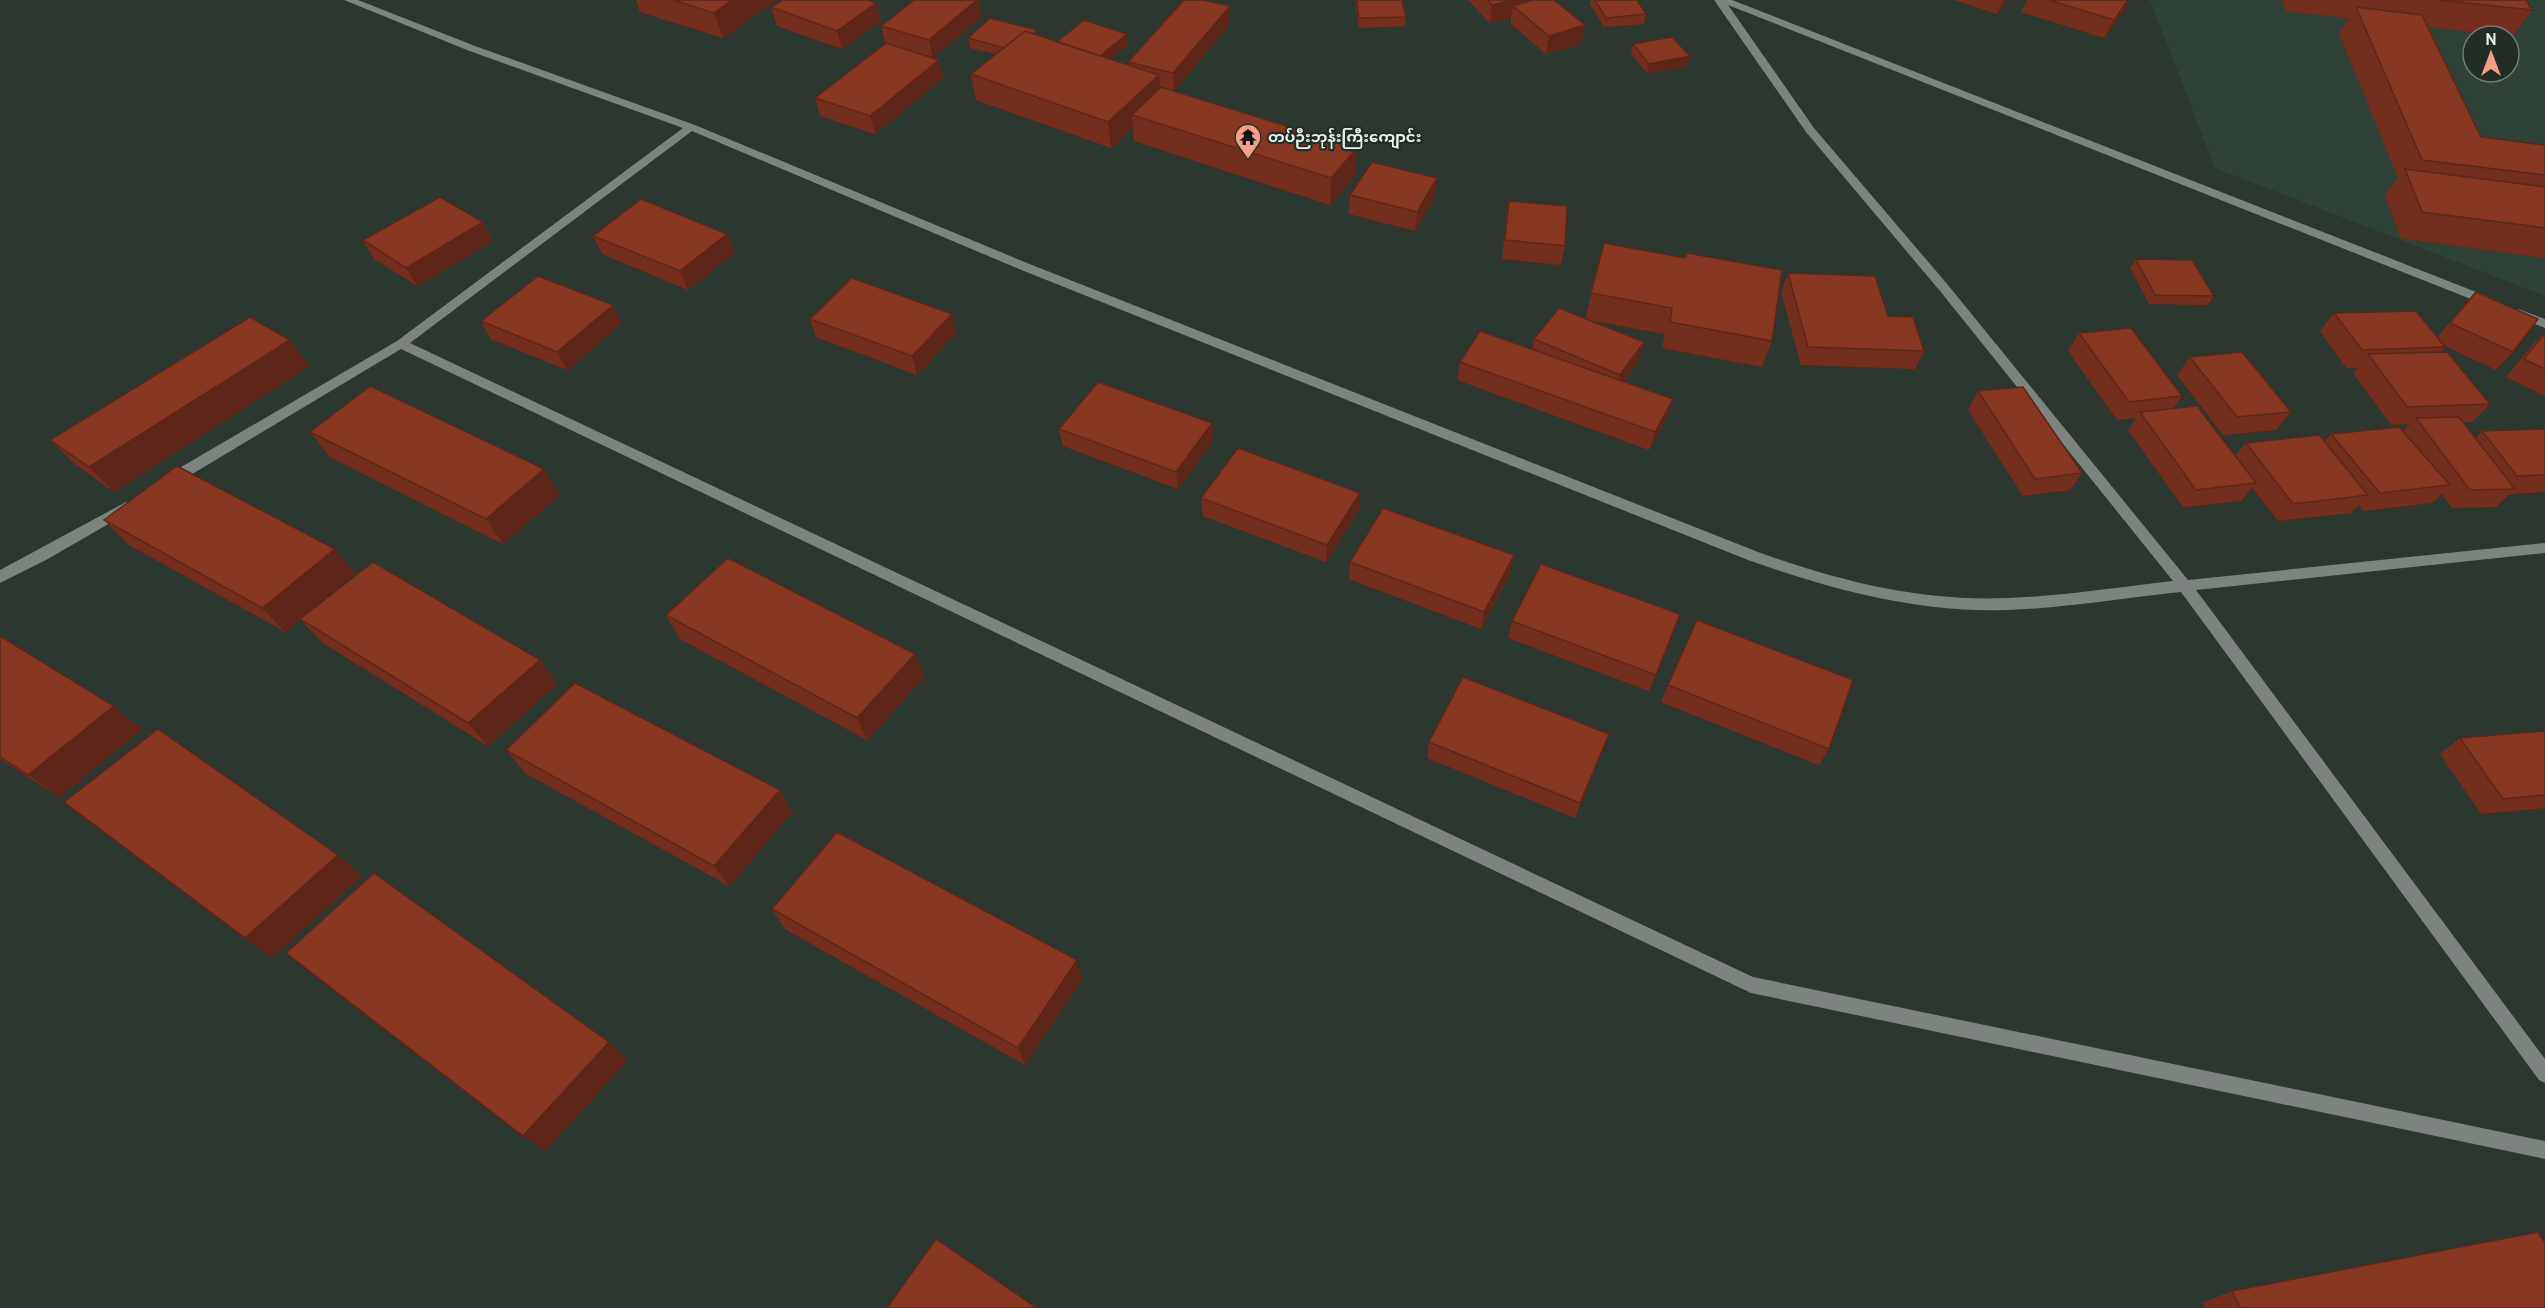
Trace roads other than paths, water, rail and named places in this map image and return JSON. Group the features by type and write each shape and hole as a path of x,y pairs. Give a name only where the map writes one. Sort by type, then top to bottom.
{"street":[{"path":"349,0 471,48 690,127 1023,267 1797,572 1843,586 1900,597 2008,604 2545,548"},
{"path":"1721,0 2545,324"},
{"path":"1721,0 1810,130 1944,288 2184,585 2545,1074"},
{"path":"0,577 41,556 401,344 690,127"},
{"path":"401,344 1751,985 2545,1150"}],"place":[{"name":"တပ်ဉီးဘုန်းကြီးကျောင်း","path":"1248,160"}]}
